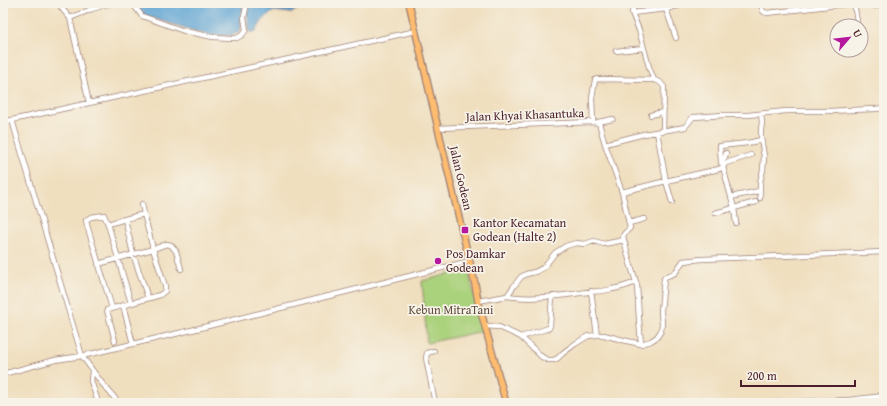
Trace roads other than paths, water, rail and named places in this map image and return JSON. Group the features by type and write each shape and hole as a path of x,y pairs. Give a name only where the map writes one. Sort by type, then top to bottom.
{"main road":[{"name":"Jalan Godean","path":"409,3 478,301 506,403"}],"street":[{"path":"58,3 70,18 89,103"},
{"path":"91,3 92,9"},
{"path":"70,18 111,3"},
{"path":"132,3 142,16 184,31 213,37 232,38 237,38 246,30 244,16 247,3"},
{"path":"634,3 632,13 639,30 654,80"},
{"path":"660,3 676,38"},
{"path":"632,13 664,10 689,3"},
{"path":"762,3 762,10 767,13 822,5 854,3 856,18"},
{"path":"869,3 875,6 884,5"},
{"path":"3,122 416,31"},
{"path":"616,51 644,48"},
{"path":"613,119 595,122 592,98 595,80 654,80 660,82 664,87 663,131"},
{"path":"605,144 685,127 693,117 748,115 786,111 837,111 884,108"},
{"path":"651,114 663,112"},
{"path":"760,198 759,191 764,162 761,140 761,114"},
{"path":"12,120 82,356 119,403"},
{"name":"Jalan Khyai Khasantuka","path":"438,128 595,122 600,125 622,192 630,229 623,235 624,240"},
{"path":"657,132 666,181 672,202"},
{"path":"736,223 734,208 721,162 720,146 761,140"},
{"path":"721,162 726,153"},
{"path":"622,192 723,168 726,163 751,155"},
{"path":"731,197 759,191"},
{"path":"715,213 756,202"},
{"path":"115,341 107,310 160,295 165,291 165,286 153,249 142,204"},
{"path":"108,224 144,214"},
{"path":"112,308 87,225 86,220 91,217 104,215 131,303"},
{"path":"124,219 133,254 148,298"},
{"path":"628,223 644,219"},
{"path":"507,296 521,277 543,268 555,253 566,246 576,243 585,244 594,241 604,244 624,240 637,285 641,344"},
{"path":"98,264 167,244 171,245 176,251 181,269"},
{"path":"485,326 498,327 521,337 542,357 548,360 558,358 581,339 597,334 641,344 651,341 657,337 661,331 664,279 675,272 682,262 702,259 884,252"},
{"path":"3,374 55,360 82,356 133,344 470,262"},
{"path":"478,301 507,296 537,298 611,290 636,282"},
{"path":"591,291 597,334"},
{"path":"521,337 549,328 552,296"},
{"path":"123,305 133,344"},
{"path":"434,352 427,353 426,358 435,403"},
{"path":"92,370 91,381 98,402"},
{"path":"768,403 843,400 883,396 884,381"}],"water":[{"path":"134,3 243,3 240,32 231,35 208,35 143,15"},
{"path":"250,3 308,3 291,13 274,11 264,18 256,31 250,32 247,14"}],"place":[{"name":"Kantor Kecamatan Godean (Halte 2)","path":"465,230"},
{"name":"Pos Damkar Godean","path":"438,261"}],"park label":[{"name":"Kebun MitraTani","path":"451,310"}]}
